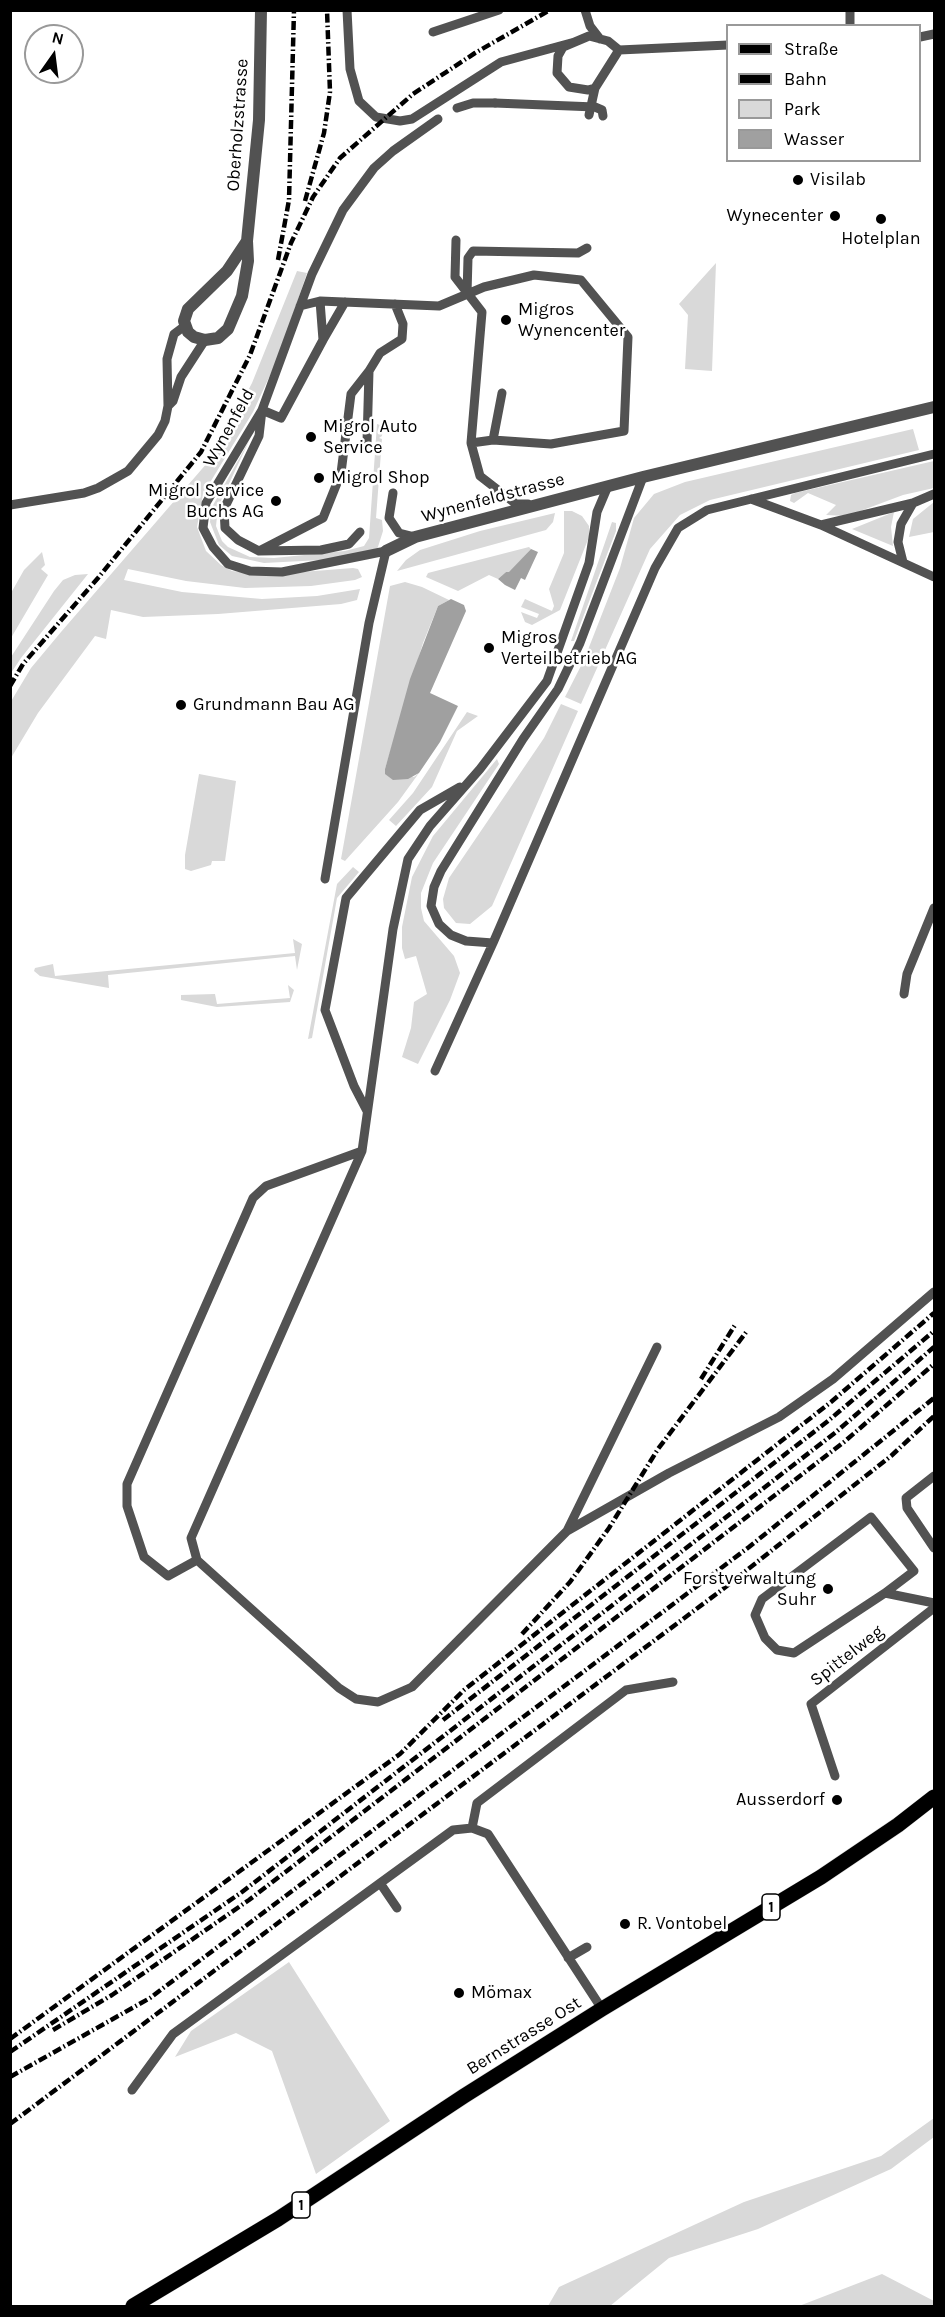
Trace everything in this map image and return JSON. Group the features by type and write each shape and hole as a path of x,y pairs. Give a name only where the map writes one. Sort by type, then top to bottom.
{"main road":[{"name":"Bernstrasse Ost","path":"133,2307 278,2219 464,2096 602,2009 821,1877 898,1825 934,1797"}],"street":[{"name":"Oberholzstrasse","path":"205,340 218,338 228,329 236,312 247,267 247,241 259,120 261,10"},
{"name":"Oberholzstrasse","path":"186,325 184,321 188,309 227,270 247,241"},
{"path":"186,325 194,337 205,340"},
{"name":"Wynenfeldstrasse","path":"386,551 415,537 608,486 934,407"}],"lane":[{"path":"347,10 350,69 359,101 376,117 400,121 412,119 501,62 589,36 620,50 726,45"},
{"path":"433,32 499,10"},
{"path":"585,10 590,26 600,39"},
{"path":"571,42 563,47 558,56 557,73 569,87 588,90 594,88"},
{"path":"589,115 594,88 620,50"},
{"path":"457,108 473,104 495,103 595,107 602,110 603,116"},
{"name":"Wynenfeld","path":"386,551 282,572 250,571 228,564 213,547 203,528 206,503 262,410 315,267 343,210 380,162 438,119"},
{"path":"456,240 455,277 482,312 471,443 480,476 516,504 540,505"},
{"path":"467,294 468,258 474,251 578,253 587,248"},
{"path":"300,306 320,301 439,306 484,287 534,275 581,280 628,337 624,431 550,444 493,440 471,443"},
{"path":"320,301 323,340"},
{"path":"345,302 281,418 262,410 259,436 224,509 225,528 238,540 259,551 321,550 349,544 360,532"},
{"path":"259,551 323,518 341,473 351,394 380,352 402,339 403,324 395,304"},
{"path":"10,505 84,493 128,471 158,435 165,422 168,405 167,359 174,334 186,325"},
{"path":"168,405 173,401 181,377 205,340"},
{"path":"367,442 369,371"},
{"path":"493,440 502,393"},
{"path":"435,1071 493,943 655,568 678,528 707,510 934,454"},
{"path":"493,943 466,941 452,935 439,924 431,906 434,887 441,871 514,753 558,689 575,652 643,477"},
{"path":"608,486 597,512 589,563 547,681 468,783 430,826 408,859 393,928 362,1151 191,1538 197,1560 312,1664 356,1699 378,1702 396,1696 412,1687 567,1531 669,1473 779,1417 833,1379 934,1292"},
{"path":"393,493 389,518 399,533 415,537"},
{"path":"821,525 913,503 934,494"},
{"path":"751,499 821,525 934,576"},
{"path":"903,562 898,542 901,524 913,503"},
{"path":"325,879 369,623 386,551"},
{"path":"560,645 575,652"},
{"path":"499,742 514,753"},
{"path":"368,1112 354,1086 325,1010 346,898 420,810 468,783"},
{"path":"904,994 907,974 934,908"},
{"path":"197,1560 168,1576 144,1557 127,1506 128,1484 253,1198 266,1186 362,1151"},
{"path":"567,1531 657,1347"},
{"path":"934,1476 906,1498 907,1508 934,1548"},
{"path":"885,1593 914,1571 871,1517 762,1599 756,1615 765,1638 777,1650 794,1653 885,1593 934,1603"},
{"name":"Spittelweg","path":"835,1776 811,1704 934,1608"},
{"path":"472,1828 477,1803 626,1690 673,1682"},
{"path":"132,2090 173,2034 453,1830 472,1828 488,1834 602,2009"},
{"path":"380,1883 397,1908"},
{"path":"568,1958 586,1947"}],"green space":[{"path":"716,263 712,371 685,369 688,315 679,304"},
{"path":"297,271 307,273 278,358 253,412 203,494 197,527 206,551 221,565 232,571 263,575 353,568 358,569 362,577 311,586 245,588 186,581 128,569 124,580 182,592 262,599 317,596 360,589 357,600 341,604 218,614 143,617 111,610 106,639 95,636 38,713 11,758 10,703 31,668 214,455 252,383"},
{"path":"377,424 383,426 382,436 379,438 382,439 376,518 382,520 383,531 377,550 322,560 264,563 232,556 219,545 210,522 212,507 250,439 218,507 216,526 222,541 228,547 250,557 274,558 345,551 364,546 369,538"},
{"path":"913,429 919,450 710,500 680,515 650,549 581,704 565,697 584,660 620,568 634,518 654,494 685,482"},
{"path":"934,461 934,488 903,495 847,516 826,515 836,505 808,493 794,503 790,501 791,495 795,493"},
{"path":"934,502 934,532 909,537 913,519"},
{"path":"564,511 572,511 582,516 589,526 589,537 560,610 532,625 525,622 521,612 537,618 539,614 521,607 525,599 552,611 554,606 549,589 564,553"},
{"path":"894,512 891,527 893,546 852,529"},
{"path":"555,513 553,522 546,530 397,571 406,560 420,550 480,531"},
{"path":"612,522 616,523 616,531 574,641 571,641"},
{"path":"529,547 531,549 509,573 506,572 498,579 489,575 458,591 426,577 428,573"},
{"path":"42,552 45,565 41,569 48,575 11,638 11,593 24,570"},
{"path":"88,574 11,673 11,657 54,591 63,580 75,575"},
{"path":"405,582 422,587 449,600 438,606 423,643 385,769 414,777 419,773 398,802 345,861 341,859 390,586"},
{"path":"561,704 578,711 492,906 470,924 456,923 444,908 443,899 449,878 544,738"},
{"path":"467,712 478,716 457,731 432,787 396,826 389,820 413,793"},
{"path":"497,759 499,764 433,863 421,893 424,921 454,956 460,973 450,1000 418,1064 402,1057 411,1028 414,1002 427,994 416,956 405,959 402,948 402,927 412,877 433,836"},
{"path":"199,774 236,781 225,861 212,861 211,865 191,871 185,869 185,855"},
{"path":"353,867 359,872 337,898 312,1038 308,1039 337,884"},
{"path":"293,939 302,944 297,970 295,956 108,975 109,988 40,976 34,971 35,968 53,964 55,976 295,953"},
{"path":"288,985 294,990 290,1002 217,1007 181,1000 181,995 215,994 217,1004 290,998"},
{"path":"289,1962 390,2121 316,2174 272,2051 236,2033 175,2057 191,2031"},
{"path":"934,2118 934,2137 891,2169 758,2229 669,2258 610,2306 548,2306 559,2287 744,2202 881,2156"},
{"path":"882,2274 934,2301 934,2306 799,2306"}],"water":[{"path":"531,549 538,552 525,580 521,578 515,590 498,579 509,572"},
{"path":"451,599 464,605 466,611 430,693 458,706 440,742 419,773 408,779 393,780 385,774 385,769 410,679 438,606"}],"railway":[{"path":"278,260 289,200 294,10"},
{"path":"305,201 324,133 330,92 327,10"},
{"path":"10,686 23,664 98,578 201,452 250,355 291,243 313,197 340,158 413,94 475,53 550,10"},
{"path":"10,2039 400,1754 464,1690 831,1402 934,1313"},
{"path":"701,1379 735,1325"},
{"path":"522,1634 570,1582 609,1528 658,1449 747,1331"},
{"path":"443,1720 828,1421 934,1331"},
{"path":"10,2052 242,1892 836,1432 934,1347"},
{"path":"53,2030 112,1995 249,1900 844,1442 934,1364"},
{"path":"10,2077 150,1998 749,1547 934,1398"},
{"path":"10,2124 723,1589 891,1456 934,1416"}],"place":[{"name":"Visilab","path":"798,180"},
{"name":"Wynecenter","path":"835,216"},
{"name":"Hotelplan","path":"881,219"},
{"name":"Migros Wynencenter","path":"506,320"},
{"name":"Migrol Auto Service","path":"311,437"},
{"name":"Migrol Shop","path":"319,478"},
{"name":"Migrol Service Buchs AG","path":"276,501"},
{"name":"Migros Verteilbetrieb AG","path":"489,648"},
{"name":"Grundmann Bau AG","path":"181,705"},
{"name":"Forstverwaltung Suhr","path":"828,1589"},
{"name":"Ausserdorf","path":"837,1800"},
{"name":"R. Vontobel","path":"625,1924"},
{"name":"Mömax","path":"459,1993"}]}
